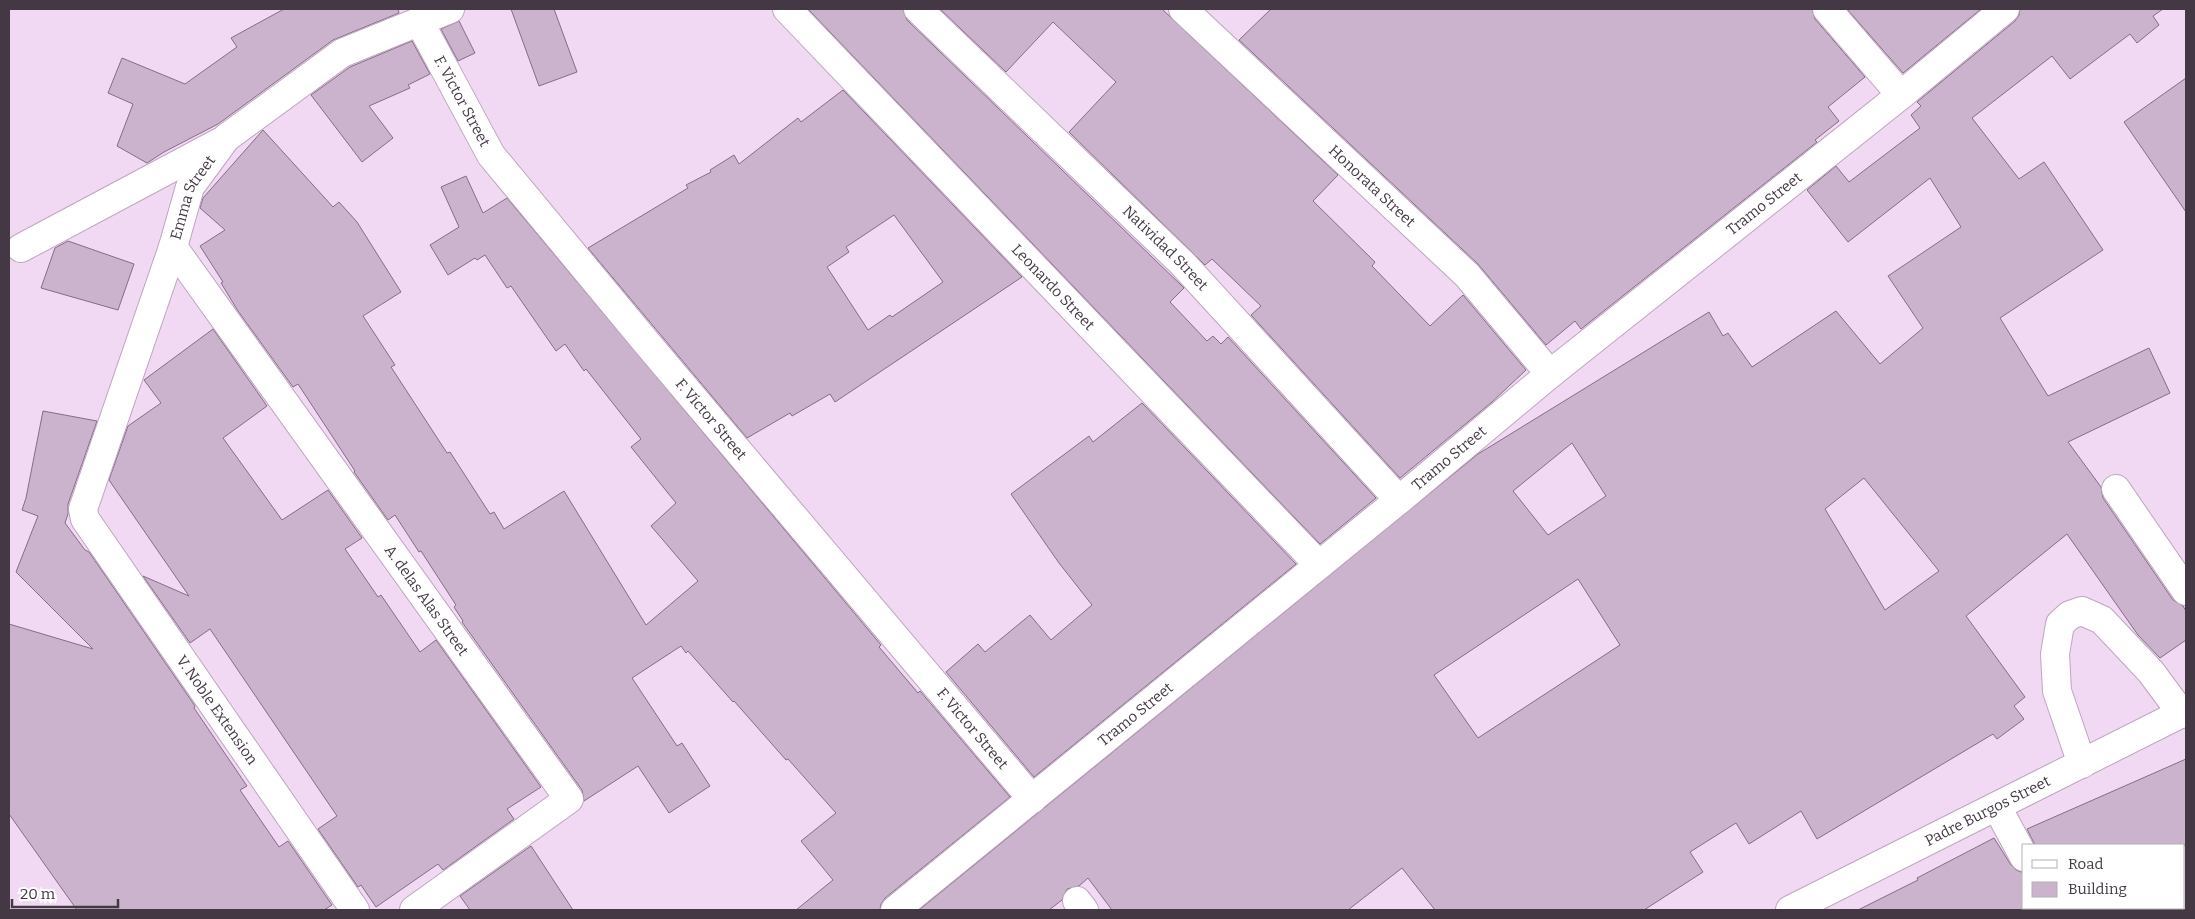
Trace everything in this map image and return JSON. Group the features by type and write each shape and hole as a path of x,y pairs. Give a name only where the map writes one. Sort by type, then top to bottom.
{"street":[{"name":"Emma Street","path":"83,509 173,247 190,187 226,138 342,53 450,9"},
{"name":"Leonardo Street","path":"787,9 1319,565"},
{"name":"Natividad Street","path":"918,9 1183,264 1399,500"},
{"path":"1827,9 1901,95"},
{"name":"Tramo Street","path":"895,910 1399,500 1550,374 1901,95 2005,9"},
{"name":"Honorata Street","path":"1196,13 1467,276 1550,374"},
{"name":"F. Victor Street","path":"419,21 492,155 646,342 1032,799"},
{"path":"20,248 226,138"},
{"name":"A. delas Alas Street","path":"173,247 569,799 414,910"},
{"path":"2116,489 2186,591"},
{"name":"V. Noble Extension","path":"83,509 85,519 355,910"},
{"path":"2082,764 2057,690 2055,654 2060,624 2070,615 2082,611 2102,620 2151,672 2184,712"},
{"name":"Padre Burgos Street","path":"1790,910 2184,712"},
{"path":"1997,807 2022,853"}],"building":[{"path":"284,9 398,9 399,13 333,40 218,124 147,163 117,146 133,104 108,93 122,58 185,84 237,47 231,38"},
{"path":"511,9 554,9 577,72 539,86"},
{"path":"808,9 903,9 907,20 1184,288 1170,302 1207,341 1213,336 1221,344 1228,337 1376,498 1320,544"},
{"path":"940,9 1162,9 1338,175 1313,201 1375,262 1372,266 1430,326 1463,295 1526,370 1492,402 1400,478 1251,315 1261,306 1212,259 1205,265 1069,132 1116,82 1053,22 1006,72"},
{"path":"1271,9 1812,9 1815,19 1865,77 1828,107 1839,121 1815,140 1817,142 1581,329 1575,321 1546,345 1478,264 1239,40"},
{"path":"1847,9 1981,9 1903,73"},
{"path":"2020,9 2163,9 2153,16 2159,25 2137,43 2130,34 2070,79 2052,56 1972,118 2019,179 2044,162 2103,250 2000,318 2048,396 2149,348 2170,393 2068,442 2101,487 2103,498 2173,600 2183,606 2186,611 2186,640 2160,658 2138,635 2067,534 1966,616 2025,697 2014,706 2024,719 1997,739 1993,734 1817,839 1801,811 1749,844 1736,823 1690,852 1703,872 1644,910 1435,910 1402,868 1348,910 1112,910 1088,878 1079,886 1067,889 1062,900 1049,910 919,910 1478,454 1709,312 1723,336 1728,333 1752,367 1836,311 1880,364 1923,328 1888,276 1961,227 1930,178 1848,242 1807,190 1836,166 1849,182 1920,128 1911,115 1921,106 1917,102 2015,21","holes":["1572,443 1606,496 1548,535 1513,491","1864,478 1939,571 1885,610 1825,509","1578,579 1620,645 1478,738 1434,675"]},
{"path":"459,21 475,53 458,61 441,29"},
{"path":"412,41 430,74 408,85 410,88 369,106 393,138 362,162 311,95 350,67"},
{"path":"2186,78 2186,212 2124,122"},
{"path":"843,90 1022,277 835,402 830,394 792,416 790,413 747,438 588,248 688,188 686,185 711,172 710,170 734,155 739,164 798,118 801,122","holes":["894,215 943,282 892,317 890,315 868,330 827,267 849,252 846,247"]},
{"path":"263,130 333,207 339,202 357,222 401,292 363,316 395,365 391,367 447,453 450,452 490,514 494,512 504,529 564,491 646,625 698,581 651,526 676,503 631,447 641,439 586,369 584,371 565,344 556,351 511,286 507,288 485,255 477,260 475,258 448,275 430,245 459,227 441,187 466,176 483,213 507,198 881,645 879,647 918,693 920,691 1010,797 885,898 880,910 796,910 833,880 801,841 836,813 688,651 686,653 681,646 632,678 677,746 682,743 710,786 669,813 638,766 584,801 582,790 462,622 454,607 456,605 421,551 419,552 395,515 388,520 354,472 298,384 293,387 238,311 221,283 223,282 200,246 225,230 200,208 203,198"},
{"path":"68,241 134,264 118,310 41,288 55,248"},
{"path":"213,329 267,406 223,438 282,520 328,490 362,538 345,549 378,597 381,595 420,652 436,640 541,787 507,809 514,819 443,870 438,864 376,907 361,885 358,887 318,829 337,816 210,629 190,643 143,576 189,596 109,480 128,426 161,403 144,380"},
{"path":"1142,403 1296,564 1034,777 946,672 978,644 985,652 1030,615 1051,640 1092,605 1059,563 1011,494 1089,436 1093,442"},
{"path":"43,411 97,421 68,504 68,514 65,523 85,550 89,552 195,706 194,708 247,786 240,790 279,847 288,841 332,905 324,910 77,910 9,814 9,624 93,649 16,572 38,516 22,510"},
{"path":"2186,759 2186,845 2034,844 2027,829"},
{"path":"1994,838 2011,865 2022,872 2022,909 2024,910 1858,910 1918,880 1917,878"},
{"path":"531,846 573,910 470,910 460,896"}]}
